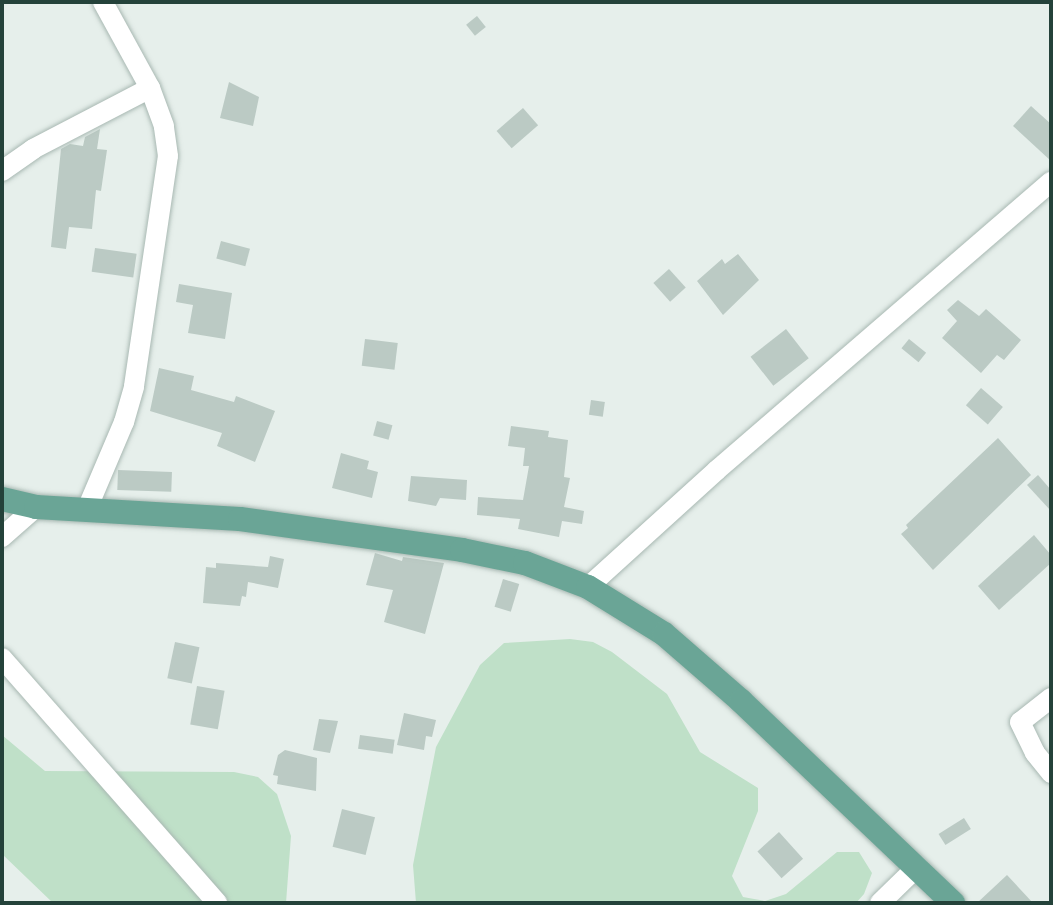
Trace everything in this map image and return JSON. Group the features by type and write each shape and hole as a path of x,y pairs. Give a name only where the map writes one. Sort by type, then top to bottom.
{"main road":[{"path":"2,499 36,507 240,519 462,550 525,563 588,587 664,634 741,701 953,903"}],"street":[{"path":"87,509 130,405 154,270 168,156 164,126 150,88 103,2"},
{"path":"2,171 33,149 150,88"},
{"path":"588,587 717,470 1051,182"},
{"path":"2,537 36,507"},
{"path":"2,658 217,903"},
{"path":"1051,698 1020,722 1035,753 1051,773"},
{"path":"880,903 917,867"}],"green space":[{"path":"570,639 593,642 612,652 667,694 700,752 758,788 758,811 732,876 743,897 765,901 786,894 837,852 859,852 872,873 864,894 856,903 416,903 413,865 436,747 480,665 504,643"},
{"path":"2,735 45,771 234,772 258,777 277,794 291,836 286,903 53,903 2,854"}],"building":[{"path":"477,16 486,27 475,36 466,25"},
{"path":"229,82 259,97 253,126 220,118"},
{"path":"1031,106 1051,124 1051,161 1013,126"},
{"path":"523,108 538,125 512,148 497,131"},
{"path":"100,129 97,149 107,150 101,191 96,190 92,229 69,227 66,249 51,247 61,149 70,144 83,146 85,137"},
{"path":"221,241 250,249 245,266 216,258"},
{"path":"95,248 137,254 133,278 92,272"},
{"path":"738,254 759,280 723,315 697,281 722,259 725,264"},
{"path":"669,269 686,288 670,302 653,283"},
{"path":"179,284 232,293 225,339 188,333 193,305 176,302"},
{"path":"958,300 979,316 986,309 1021,340 1004,360 997,355 981,373 942,338 957,321 947,310"},
{"path":"786,329 809,358 773,386 751,357"},
{"path":"365,339 398,343 394,370 362,366"},
{"path":"909,339 926,353 919,362 901,348"},
{"path":"159,368 194,376 191,390 234,402 236,396 275,411 255,462 217,446 222,433 150,411"},
{"path":"981,388 1003,407 988,424 966,405"},
{"path":"591,400 605,402 603,417 589,415"},
{"path":"377,421 392,425 389,440 373,435"},
{"path":"511,426 549,431 548,437 568,440 564,477 570,478 564,507 584,511 582,524 562,521 559,537 518,529 520,519 477,515 478,497 523,500 529,466 523,466 525,448 508,446"},
{"path":"998,438 1031,475 933,570 901,534 908,528 906,525"},
{"path":"341,453 369,461 367,469 378,472 372,498 332,488"},
{"path":"118,470 172,472 171,492 117,490"},
{"path":"1038,475 1051,490 1051,511 1027,485"},
{"path":"411,476 467,480 466,500 440,498 436,506 408,501"},
{"path":"1034,535 1051,555 1051,563 999,610 978,586"},
{"path":"375,553 402,561 403,557 444,563 425,634 384,622 393,590 366,585"},
{"path":"270,556 284,559 278,588 248,582 246,597 242,596 240,606 203,603 206,567 216,568 216,563 268,567"},
{"path":"503,579 519,584 511,612 495,607"},
{"path":"175,642 199,647 192,683 167,678"},
{"path":"197,686 225,691 218,729 190,724"},
{"path":"404,713 436,720 432,737 426,736 424,750 397,745"},
{"path":"319,719 338,721 330,753 313,750"},
{"path":"360,735 395,740 393,754 358,749"},
{"path":"285,750 317,758 316,791 277,784 278,776 273,775 278,755"},
{"path":"342,809 375,817 366,855 333,847"},
{"path":"964,818 971,829 945,845 939,834"},
{"path":"779,832 803,859 782,878 757,851"},
{"path":"1007,875 1033,903 977,903"}]}
